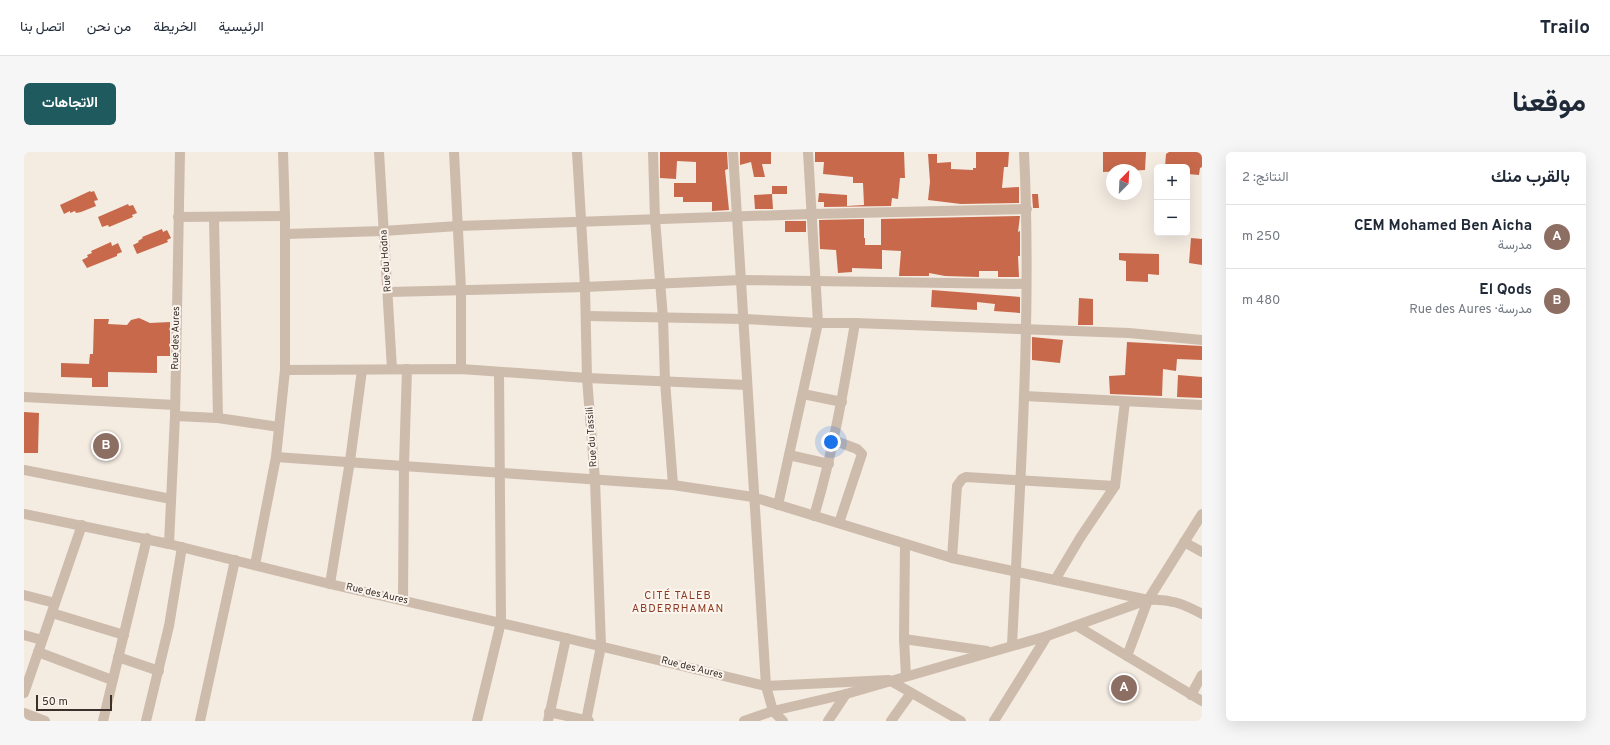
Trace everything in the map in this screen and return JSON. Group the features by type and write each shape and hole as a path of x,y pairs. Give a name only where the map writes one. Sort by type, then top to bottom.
{"street":[{"name":"Rue des Aures","path":"180,152 175,416 169,544 330,584 501,622 766,686 889,680"},
{"path":"255,565 276,457 285,370 286,216 283,152"},
{"name":"Rue du Hodna","path":"379,152 392,369"},
{"path":"454,152 461,288 461,369"},
{"name":"Rue du Tassili","path":"577,152 585,287 588,378 595,480 601,646 587,721"},
{"path":"653,152 654,219 663,318 665,381 673,485"},
{"path":"733,152 744,319 753,497 766,686 772,711 783,721"},
{"path":"778,505 818,324 808,152"},
{"path":"1012,645 1027,329 1027,209 1024,152"},
{"path":"286,234 654,219 1027,209"},
{"path":"178,218 286,216"},
{"path":"214,218 218,418"},
{"path":"388,292 461,288 585,287 660,282 741,280 1026,284"},
{"path":"586,316 744,319 818,324 855,323 1027,329 1129,333 1202,340"},
{"path":"814,516 829,464 842,402 855,323"},
{"path":"403,600 404,465 407,369"},
{"path":"285,370 461,369 588,378 747,385"},
{"path":"330,584 350,462 362,370"},
{"path":"477,721 501,622 499,372"},
{"path":"802,394 842,402"},
{"path":"1024,396 1202,406"},
{"path":"24,397 175,405"},
{"path":"1055,580 1080,538 1115,486 1124,402"},
{"path":"175,416 218,418 279,427"},
{"path":"833,440 858,449 862,454 839,523"},
{"path":"789,455 829,464"},
{"path":"276,457 673,485 753,497 952,558 1148,600"},
{"path":"24,470 171,499"},
{"path":"952,558 958,482 966,477 1115,486"},
{"path":"24,514 147,538 169,544"},
{"path":"1126,656 1148,600 1202,514"},
{"path":"24,693 82,525"},
{"path":"103,721 147,538"},
{"path":"1184,542 1202,552"},
{"path":"905,544 904,639 906,676"},
{"path":"146,721 159,671 182,547"},
{"path":"200,721 235,560"},
{"path":"24,595 53,608 124,635"},
{"path":"744,721 772,711 846,694 889,680 1047,636 1148,600 1162,599 1172,601 1202,614"},
{"path":"1077,626 1202,702"},
{"path":"24,635 42,640"},
{"path":"994,721 1047,636"},
{"path":"566,638 548,717 587,721"},
{"path":"904,639 991,651"},
{"path":"38,652 112,680"},
{"path":"118,657 159,671"},
{"path":"1191,695 1202,675"},
{"path":"889,680 961,721"},
{"path":"891,721 911,693"},
{"path":"828,721 846,694"},
{"path":"24,713 39,720"}],"building":[{"path":"660,152 727,152 728,169 725,170 729,210 712,211 712,202 683,202 683,197 674,197 674,183 696,183 696,162 677,161 676,179 660,178"},
{"path":"740,152 771,152 771,164 762,164 765,177 754,177 751,162 740,165"},
{"path":"815,152 904,152 905,178 900,178 898,199 892,198 891,206 824,207 824,202 818,202 819,193 847,195 847,206 864,205 863,183 853,183 853,177 823,174 824,162 815,162"},
{"path":"976,152 1009,152 1008,167 1004,167 1002,188 1019,187 1019,203 961,204 928,200 930,182 928,154 937,154 937,163 951,162 951,169 973,170 973,168 976,168"},
{"path":"1103,152 1146,152 1145,170 1142,170 1142,164 1106,164 1106,172 1103,172"},
{"path":"1169,152 1202,152 1202,167 1200,168 1199,175 1190,174 1190,164 1165,164 1166,154"},
{"path":"772,186 787,186 787,194 772,194"},
{"path":"90,191 94,191 98,200 94,201 96,206 81,212 76,213 75,211 70,213 70,211 64,214 60,205"},
{"path":"772,194 773,209 755,209 754,195"},
{"path":"1032,194 1038,194 1039,208 1033,208"},
{"path":"128,204 129,206 133,205 137,213 132,215 133,217 109,227 108,225 102,227 98,217"},
{"path":"1020,216 1018,232 1020,231 1020,256 1018,256 1019,277 998,277 998,271 979,271 979,277 945,276 929,273 929,276 899,276 901,251 882,250 882,269 852,268 852,272 838,273 836,250 820,249 819,220 864,219 865,245 881,245 881,219"},
{"path":"785,221 806,221 806,232 785,232"},
{"path":"162,229 163,232 167,230 171,238 167,240 168,242 137,254 133,245 139,242 138,241 143,238 142,237"},
{"path":"1191,238 1202,239 1202,265 1189,263"},
{"path":"111,242 112,246 118,243 122,252 117,254 117,256 87,268 82,260 88,257 87,255 92,253 91,251"},
{"path":"1119,253 1159,254 1159,275 1148,274 1148,282 1126,281 1126,261 1119,260"},
{"path":"932,290 1020,297 1020,313 994,311 995,304 977,302 977,310 931,307"},
{"path":"1079,298 1093,299 1093,325 1078,325"},
{"path":"139,318 150,323 170,322 170,356 157,356 157,373 108,372 108,387 92,387 92,378 61,377 61,363 89,364 90,354 93,354 94,319 109,319 108,324 127,325 131,320"},
{"path":"1032,337 1063,340 1060,363 1032,360"},
{"path":"1127,342 1202,346 1202,360 1177,359 1176,371 1163,369 1162,396 1110,394 1109,376 1125,375"},
{"path":"1178,375 1202,377 1202,398 1177,397"},
{"path":"24,412 39,413 38,453 24,453"}],"place":[{"name":"El Qods","path":"106,446"},
{"name":"CEM Mohamed Ben Aicha","path":"1124,688"}],"district":[{"name":"CITÉ TALEB ABDERRHAMAN","path":"678,602"}]}
